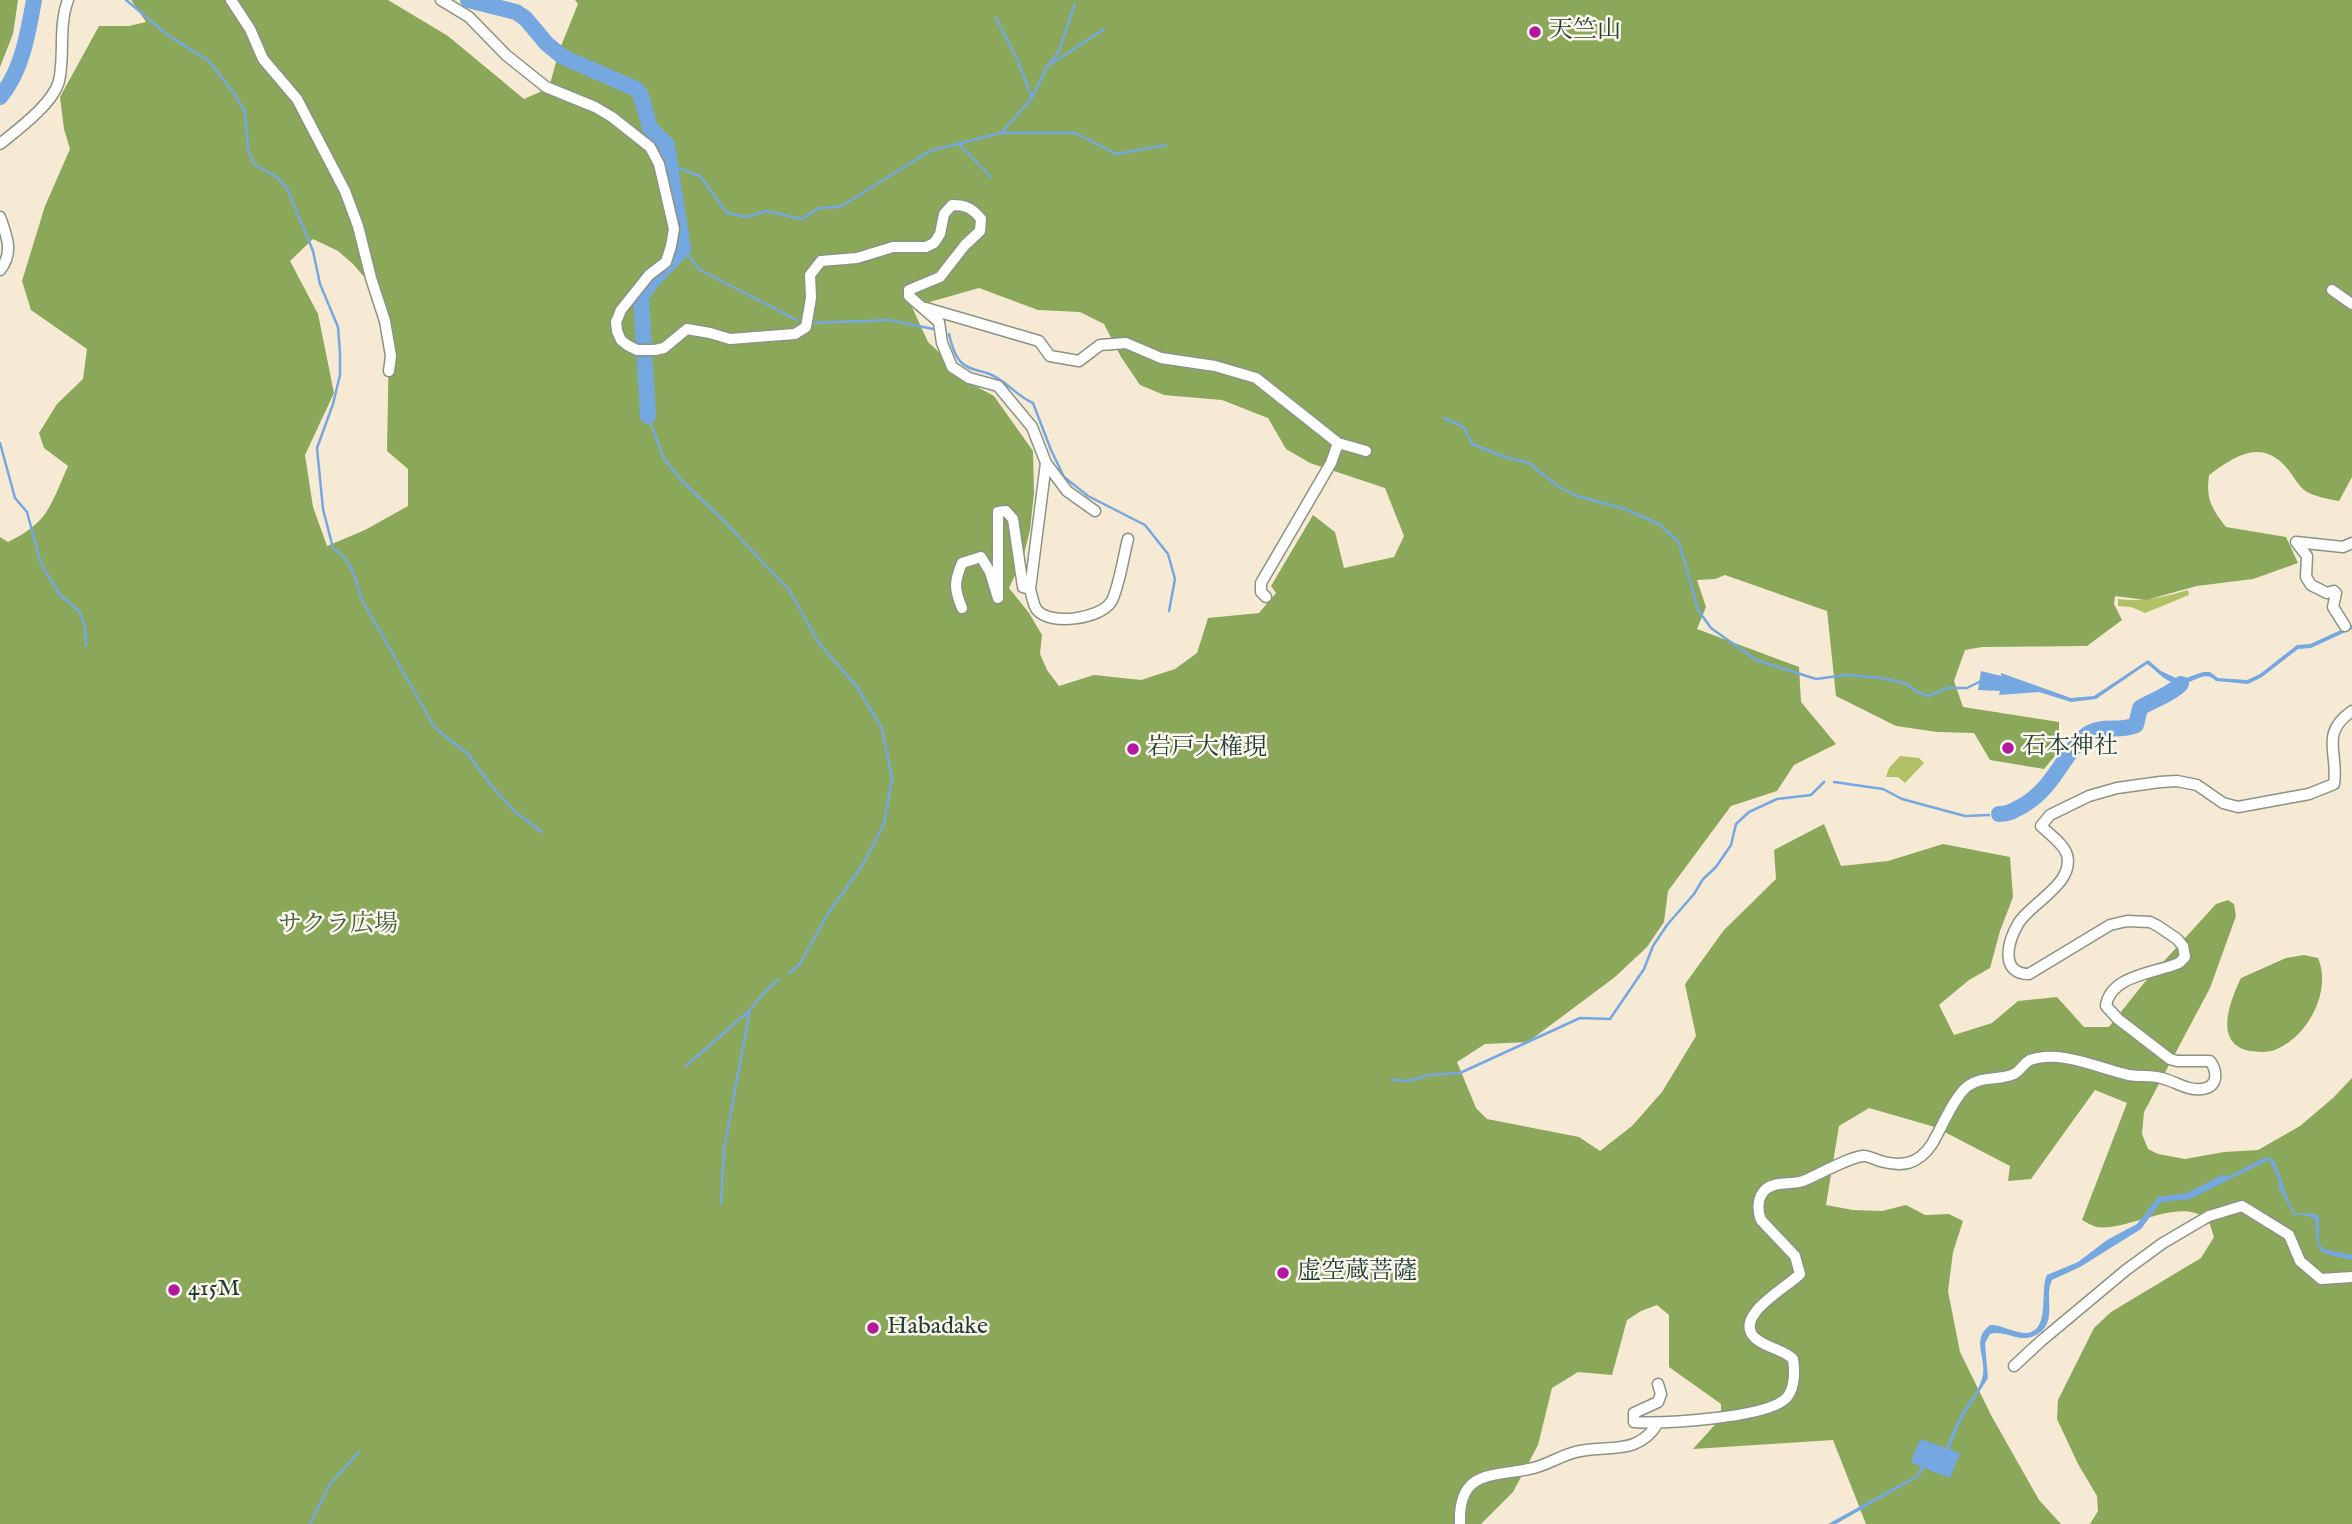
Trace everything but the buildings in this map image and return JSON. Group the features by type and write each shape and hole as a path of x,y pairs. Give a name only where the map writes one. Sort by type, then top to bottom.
{"street":[{"path":"0,144 18,130 55,91 59,80 63,25 68,0"},
{"path":"231,0 250,29 263,59 297,99 345,191 358,226 385,321 391,356 389,371"},
{"path":"440,0 469,17 506,55 546,87 595,107 650,147 659,164 674,229 666,262 642,282 621,310 616,322 621,340 637,350 664,348 687,329 730,340 795,334 806,327 811,298 810,275 821,261 857,258 893,247 926,247 934,243 940,234 944,214 952,205 965,205 981,219 980,232 965,245 940,277 909,290 909,296 939,322 942,342 952,367 969,378 998,386 1031,426 1046,463 1067,491 1095,511"},
{"path":"0,217 9,250 7,262 0,270"},
{"path":"2332,290 2352,304"},
{"path":"923,307 1039,341 1050,356 1079,360 1100,345 1126,343 1161,358 1248,374 1338,443 1366,451"},
{"path":"1266,597 1261,592 1261,583 1331,463 1338,443"},
{"path":"1046,463 1030,589 1035,609 1048,618 1064,621 1102,610 1111,602 1128,539"},
{"path":"962,608 956,594 955,580 961,563 981,556 990,572 998,598 998,512 1006,511 1013,519 1023,587 1030,589"},
{"path":"2345,626 2333,607 2336,593 2327,593 2311,585 2306,577 2307,556 2296,542 2343,547 2352,543"},
{"path":"1658,1384 1661,1394 1658,1402 1634,1413 1634,1422 1658,1423 1717,1418 1785,1400 1790,1393 1793,1359 1789,1354 1754,1337 1750,1330 1750,1319 1760,1306 1800,1273 1796,1256 1761,1220 1758,1213 1760,1196 1775,1184 1798,1182 1864,1156 1893,1164 1906,1165 1915,1161 1932,1144 1965,1087 1981,1079 2014,1074 2029,1060 2082,1060 2132,1076 2162,1078 2201,1090 2210,1087 2215,1081 2216,1073 2210,1061 2170,1059 2136,1034 2106,1006 2111,993 2122,983 2168,968 2185,957 2183,946 2177,939 2158,926 2137,920 2110,925 2029,974 2019,974 2012,970 2009,964 2010,951 2017,925 2025,914 2049,895 2067,867 2067,855 2041,826 2042,822 2050,815 2089,796 2117,788 2160,782 2177,781 2197,785 2223,803 2238,807 2309,794 2334,784 2336,773 2332,735 2337,724 2352,711"},
{"path":"2014,1366 2041,1340 2126,1270 2164,1243 2209,1216 2242,1206 2289,1235 2300,1261 2321,1279 2352,1277"},
{"path":"1460,1524 1464,1494 1470,1484 1480,1478 1532,1469 1580,1451 1631,1447 1642,1441 1658,1423"}],"green space":[{"path":"0,0 18,0 13,34 0,67"},
{"name":"サクラ広場","path":"131,0 388,0 448,36 524,99 549,88 559,51 578,4 575,0 2352,0 2352,477 2339,501 2307,492 2286,467 2267,453 2247,453 2209,475 2208,491 2211,503 2226,527 2286,537 2298,563 2253,579 2197,586 2146,600 2115,596 2114,604 2122,620 2087,646 1982,647 1965,650 1954,681 1963,707 2059,722 2059,751 2044,769 1990,760 1974,733 1937,732 1896,726 1836,696 1827,611 1725,575 1715,579 1697,580 1706,607 1697,629 1799,667 1801,702 1836,744 1794,765 1777,791 1731,806 1668,891 1664,922 1647,947 1615,977 1528,1042 1485,1044 1457,1062 1476,1108 1487,1119 1579,1137 1600,1151 1632,1126 1662,1092 1696,1036 1685,984 1724,930 1776,879 1774,850 1824,824 1841,866 1888,861 1943,844 2010,857 2013,897 1990,968 1969,980 1939,1005 1954,1035 1992,1023 2018,1001 2057,997 2084,1027 2109,1027 2144,983 2216,904 2228,900 2234,904 2236,916 2210,988 2144,1112 2142,1134 2148,1149 2158,1154 2185,1159 2224,1152 2258,1150 2300,1126 2352,1078 2352,1524 2090,1524 2098,1511 2097,1496 2078,1464 2057,1419 2058,1400 2094,1328 2111,1312 2201,1258 2214,1237 2208,1221 2198,1214 2185,1211 2170,1212 2109,1227 2097,1227 2082,1220 2127,1103 2095,1090 2031,1179 2008,1181 2010,1166 1935,1127 1869,1108 1839,1126 1826,1205 1882,1211 1906,1205 1925,1215 1949,1214 1963,1221 1953,1252 1948,1291 1960,1352 1991,1415 2039,1500 2061,1524 1866,1524 1833,1440 1693,1449 1721,1418 1721,1404 1669,1367 1669,1315 1657,1305 1627,1320 1612,1375 1578,1372 1552,1388 1538,1445 1513,1492 1481,1524 0,1524 0,537 8,542 22,535 47,512 57,492 68,466 44,448 39,433 57,404 83,379 87,349 31,310 22,281 45,206 70,149 64,129 60,97 99,26 129,26 146,22","holes":["313,239 338,251 372,286 389,339 387,451 408,469 408,506 365,530 327,546 313,507 305,455 334,393 318,314 290,261","979,288 1038,310 1080,312 1104,324 1121,357 1140,385 1164,395 1222,400 1268,418 1286,449 1310,463 1385,488 1404,536 1394,557 1344,568 1335,532 1313,515 1271,586 1276,593 1259,613 1208,618 1197,653 1175,669 1141,680 1094,675 1059,686 1047,670 1040,654 1042,635 1009,588 1023,558 1030,530 1034,493 1033,451 994,396 947,371 941,354 928,342 912,307"]},
{"path":"2188,590 2189,595 2145,613 2131,607 2118,606 2118,599 2154,598"},
{"path":"1900,756 1919,758 1924,763 1905,783 1898,777 1886,777 1889,768"},
{"path":"2304,955 2318,958 2322,971 2320,997 2308,1022 2289,1042 2274,1050 2250,1051 2239,1047 2231,1040 2228,1020 2229,1009 2241,978 2286,958"}],"water":[{"path":"2352,625 2352,629 2311,648 2298,649 2262,677 2248,684 2216,681 2207,676 2180,684 2166,680 2147,664 2096,699 2071,702 2039,692 1999,695 2000,691 1978,690 1981,671 2001,676 2001,673 2071,698 2094,696 2148,660 2161,671 2180,680 2210,672 2218,678 2247,680 2260,674 2297,645 2310,644"},
{"path":"2266,1157 2274,1160 2295,1213 2316,1214 2319,1217 2319,1244 2324,1249 2352,1255 2352,1260 2321,1250 2318,1246 2315,1219 2294,1215 2279,1188 2278,1178 2269,1160 2190,1199 2161,1202 2141,1229 2080,1267 2052,1280 2049,1318 2042,1331 2028,1338 2001,1333 1990,1334 1985,1343 1988,1378 1962,1419 1949,1449 1960,1453 1950,1478 1924,1468 1920,1476 1836,1524 1828,1524 1917,1475 1921,1467 1911,1462 1920,1439 1946,1448 1983,1375 1980,1342 1984,1330 1990,1325 2024,1333 2033,1331 2041,1319 2047,1275 2078,1262 2107,1240 2137,1224 2158,1197 2187,1193"}],"waterway":[{"path":"0,97 19,64 34,0"},
{"path":"126,0 169,36 209,61 245,112 248,150 254,164 278,178 287,188 313,251 320,284 338,327 340,375 317,448 323,509 333,548 348,563 361,598 435,728 468,754 514,811 542,832"},
{"path":"468,0 516,12 563,57 634,88 640,93 650,128 667,145 683,249 650,283 641,297 648,416"},
{"path":"671,165 700,176 727,213 747,217 766,211 802,219 819,208 840,207 930,151 1001,133 1032,98 1047,67 1059,51 1075,4"},
{"path":"996,18 1017,59 1032,98"},
{"path":"1051,64 1104,29"},
{"path":"1001,133 1076,133 1116,154 1166,145"},
{"path":"959,144 991,177"},
{"path":"683,249 700,270 797,320"},
{"path":"811,323 890,320 933,329"},
{"path":"949,334 955,353 965,365 993,375 1033,403 1064,477 1088,496 1145,525 1168,554 1175,579 1169,611"},
{"path":"648,416 664,459 684,483 790,591 818,642 858,688 882,729 892,778 884,824 862,866 827,915 800,964 789,973"},
{"path":"1444,418 1464,427 1472,444 1529,463 1559,487 1577,496 1625,509 1659,524 1679,542 1698,610 1711,628 1756,660 1816,679 1846,675 1882,678 1907,684 1928,696 1948,688 1967,688 1981,681"},
{"path":"0,443 15,498 27,512 41,564 59,594 80,612 85,628 86,646"},
{"path":"1999,814 2012,811 2035,797 2085,736 2097,730 2136,725 2140,708 2181,684"},
{"path":"1392,1080 1408,1081 1429,1075 1460,1073 1580,1018 1610,1019 1644,969 1653,946 1667,925 1731,845 1736,824 1749,812 1777,799 1811,795 1824,782"},
{"path":"1834,782 1883,789 1902,799 1965,816 1989,815"},
{"path":"721,1203 724,1149 750,1010 766,990 779,980"},
{"path":"686,1066 749,1011"},
{"path":"310,1524 330,1484 359,1452"}],"place":[{"name":"天竺山","path":"1535,32"},
{"name":"石本神社","path":"2008,748"},
{"name":"岩戸大権現","path":"1133,749"},
{"name":"虚空蔵菩薩","path":"1283,1273"},
{"name":"415M","path":"174,1290"},
{"name":"Habadake","path":"873,1328"}]}
